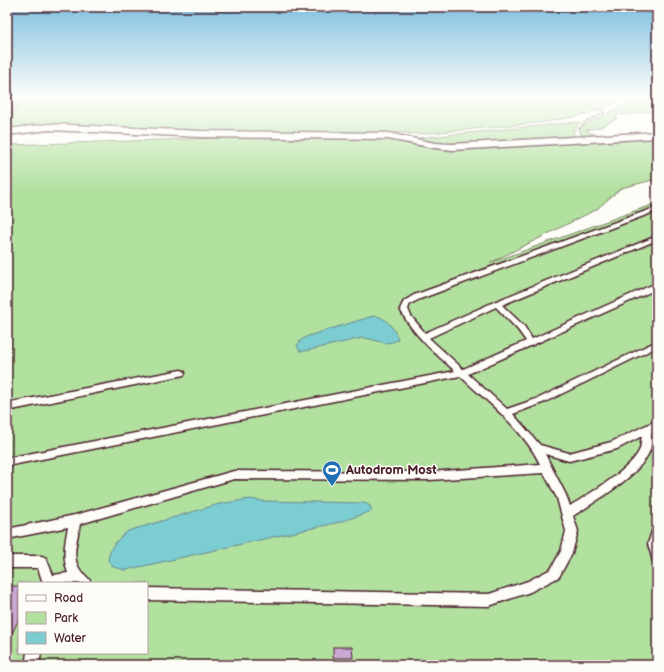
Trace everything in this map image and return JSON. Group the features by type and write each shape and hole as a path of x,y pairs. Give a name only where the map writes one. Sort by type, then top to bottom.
{"street":[{"path":"12,131 36,128"},
{"path":"79,128 201,134 388,136 404,137 426,145 438,147 657,135"}],"lane":[{"path":"148,594 489,600 530,586 555,573 566,553 572,531 562,498 537,448 506,413 424,337 408,317 404,309 407,303 416,297 657,209"},
{"path":"424,337 497,304 657,238"},
{"path":"7,462 462,373 657,286"},
{"path":"497,304 521,328 530,342"},
{"path":"506,413 542,400 657,344"},
{"path":"7,408 181,373"},
{"path":"537,448 570,457 613,446 657,424"},
{"path":"567,514 598,494 632,466 644,451 647,429"},
{"path":"7,534 75,520 234,475 429,476 547,468"},
{"path":"7,562 42,562 49,582 81,580 69,558 75,520"},
{"path":"657,532 654,544 657,557"},
{"path":"32,665 34,654"}],"path":[{"path":"578,128 576,132 581,139"}],"green space":[{"path":"123,128 480,128 419,134 391,132 204,133"},
{"path":"514,128 576,128 573,132 575,138 449,146 417,140 418,138"},
{"path":"581,128 594,128 586,130 590,133 607,136 583,137 579,130"},
{"name":"Autodrom Most","path":"251,137 397,138 426,147 454,149 657,137 657,179 621,188 597,209 490,263 657,203 657,665 7,665 7,145"}],"water":[{"path":"377,316 385,320 394,331 398,339 394,342 385,343 362,338 305,351 300,351 297,346 301,340 308,336"},
{"path":"250,499 262,501 365,503 370,506 372,511 340,522 126,570 113,567 108,560 110,551 128,531 219,504"}],"building":[{"path":"7,586 18,586 18,620 7,645"},
{"path":"333,647 352,647 353,658 333,658"}],"place":[{"name":"Autodrom Most","path":"332,487"}]}
